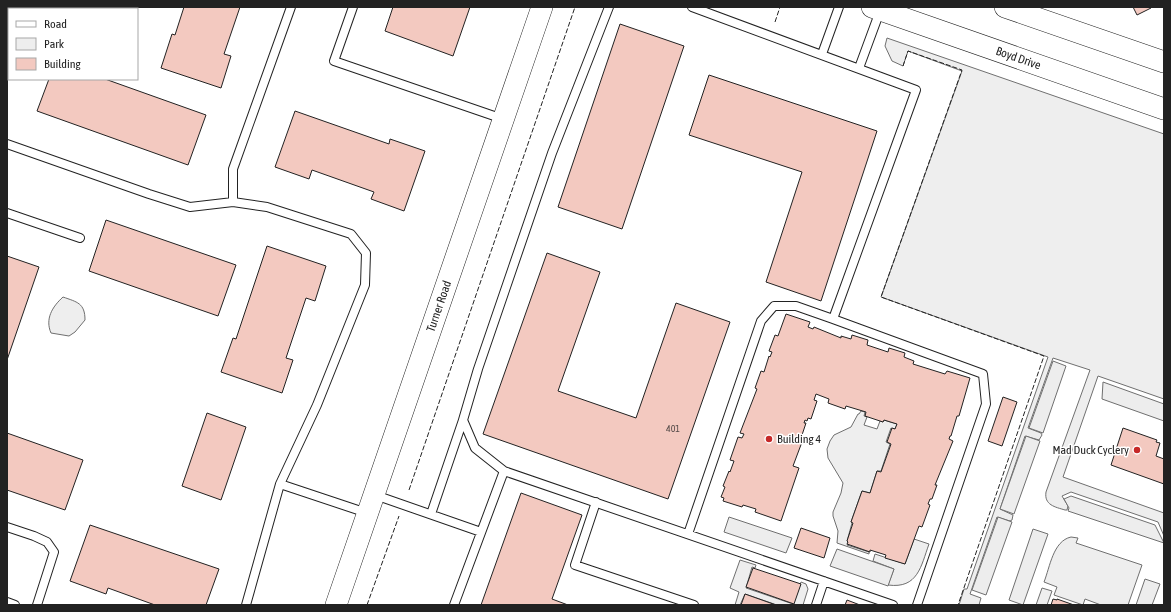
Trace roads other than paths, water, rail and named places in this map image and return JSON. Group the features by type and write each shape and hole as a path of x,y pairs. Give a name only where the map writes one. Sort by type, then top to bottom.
{"street":[{"name":"Turner Road","path":"336,605 542,7"},
{"path":"1005,7 1162,59"},
{"name":"Boyd Drive","path":"877,8 1164,109"}],"lane":[{"path":"233,202 233,169 291,7"},
{"path":"353,7 334,61 504,120"},
{"path":"431,514 464,420 478,370 552,153 609,7"},
{"path":"692,7 916,90 833,319"},
{"path":"822,54 839,7"},
{"path":"859,68 877,8"},
{"path":"7,144 190,207 233,202 267,207 351,234 366,253 365,284 317,405 280,484 246,605"},
{"path":"7,213 80,238"},
{"path":"688,534 761,321 774,306 796,306 983,374 986,404 917,605"},
{"path":"464,420 475,448 504,471 893,605"},
{"path":"454,605 504,471"},
{"path":"280,484 371,504 431,514 481,532"},
{"path":"596,502 575,565 694,605"},
{"path":"7,527 47,542 54,552 37,605"},
{"path":"816,605 824,581"},
{"path":"7,602 15,605"}],"place":[{"name":"Building 4","path":"769,439"},
{"name":"Mad Duck Cyclery","path":"1137,450"}]}
